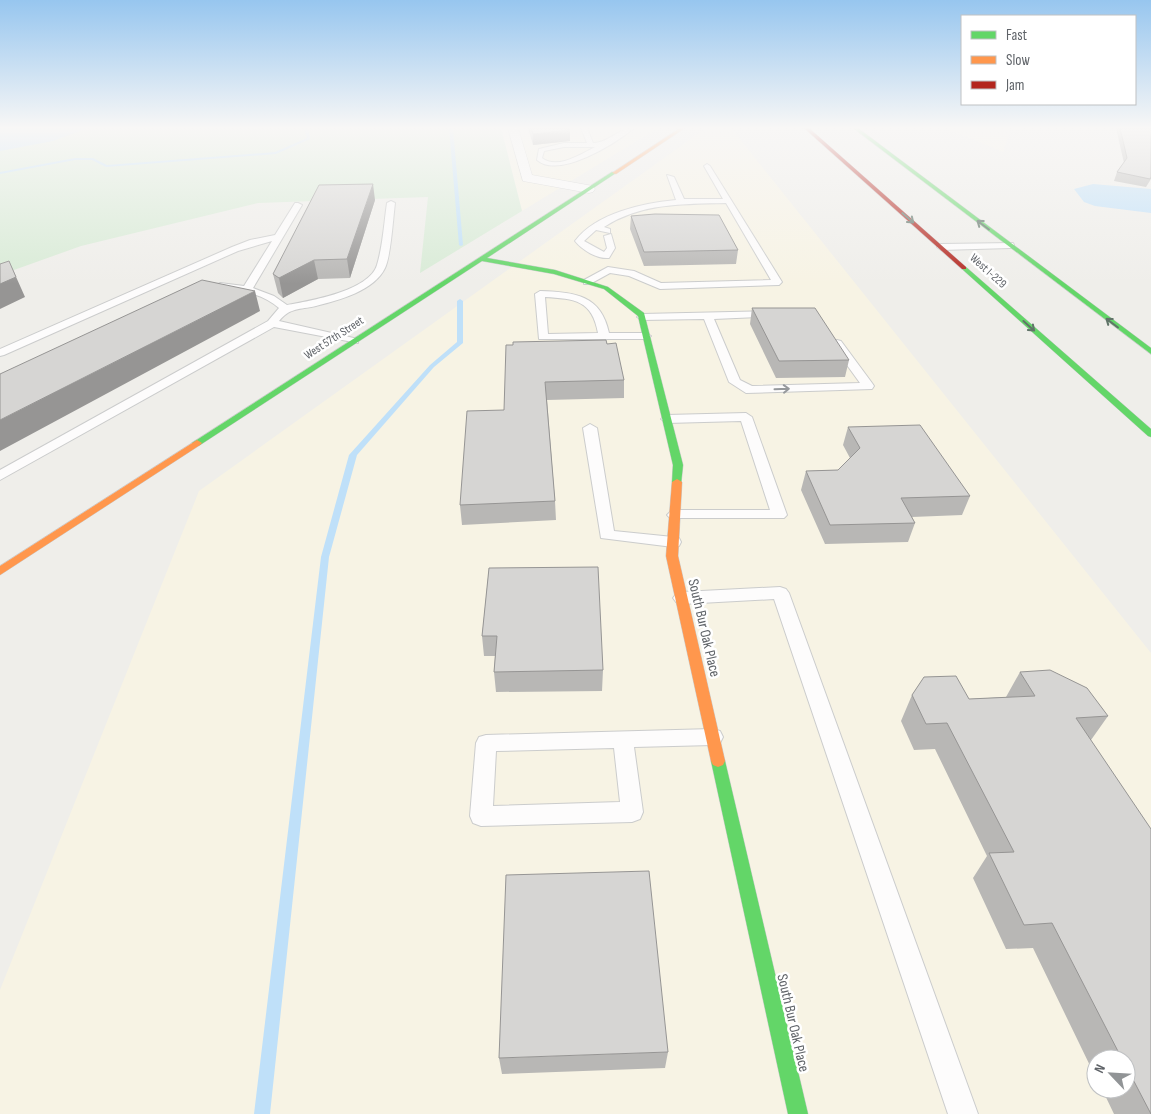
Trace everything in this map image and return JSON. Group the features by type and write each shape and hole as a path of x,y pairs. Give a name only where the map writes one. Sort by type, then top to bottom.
{"main road":[{"name":"West 57th Street","path":"0,571 603,180"},
{"name":"West I-229","path":"865,180 1151,436"},
{"path":"924,180 1151,352"},
{"path":"481,258 555,272 606,288 642,317"},
{"name":"South Bur Oak Place","path":"642,317 678,465 672,556 798,1114"}],"street":[{"path":"538,180 589,189"}],"lane":[{"path":"671,180 681,202"},
{"path":"587,282 608,270 631,273 660,286 776,283 715,180"},
{"path":"606,256 587,248 580,241 586,233 630,208 681,202 728,201"},
{"path":"0,476 272,324 285,308 336,299 375,276 381,267 391,203"},
{"path":"247,289 298,205"},
{"path":"598,227 607,233 611,248 606,256 608,270"},
{"path":"0,353 235,248 252,242 280,237"},
{"path":"941,247 1010,245"},
{"path":"207,287 216,285 247,289 274,298 285,308"},
{"path":"604,336 598,312 592,307 569,296 540,294 543,337 646,336"},
{"path":"642,317 785,314"},
{"path":"708,316 735,382 750,390 868,386 827,331"},
{"path":"272,324 354,341"},
{"path":"667,419 746,417 779,515 675,515"},
{"path":"590,428 607,535 673,542"},
{"path":"682,598 780,592 963,1114"},
{"path":"624,739 632,812 481,816 486,743 713,736"}],"shaded area":[{"path":"514,180 573,180 522,211"},
{"path":"633,180 773,180 1151,653 1151,1114 0,1114 0,990 199,491"}],"green space":[{"path":"0,180 514,180 522,211 420,273 428,197 258,203 81,246 0,275"}],"water":[{"path":"1093,184 1151,189 1151,213 1095,206 1084,202 1074,189"}],"building":[{"path":"373,184 347,259 314,260 279,278 273,274 319,185"},
{"path":"655,214 719,215 738,250 644,252 631,216"},
{"path":"9,261 16,277 0,284 0,264"},
{"path":"202,280 255,291 0,420 0,374"},
{"path":"752,308 815,308 849,360 779,361"},
{"path":"606,340 607,344 616,343 624,380 545,382 555,501 460,505 467,411 504,410 506,345 513,345 513,342"},
{"path":"920,425 970,496 901,498 915,523 830,525 806,471 838,470 860,448 848,427"},
{"path":"598,567 603,670 494,672 497,636 482,636 489,568"},
{"path":"1050,670 1087,688 1108,716 1076,718 1151,829 1151,1114 1136,1085 1136,1049 1117,1049 1052,923 1024,925 989,853 1014,852 947,723 926,724 912,695 924,677 956,676 969,699 1035,696 1020,672"},
{"path":"649,871 668,1052 499,1058 506,875"}],"waterway":[{"path":"455,180 461,245"},
{"path":"262,1114 325,557 353,455 432,366 460,343 460,301"}],"traffic: fast":[{"path":"197,443 603,180"},
{"path":"924,180 1151,352"},
{"path":"481,259 555,272 606,288 641,315 678,465 677,482"},
{"path":"964,268 1151,434"},
{"path":"718,761 798,1114"}],"traffic: slow":[{"path":"0,571 197,443"},
{"path":"677,482 672,556 718,761"}],"traffic: jam":[{"path":"865,180 964,268"}]}
